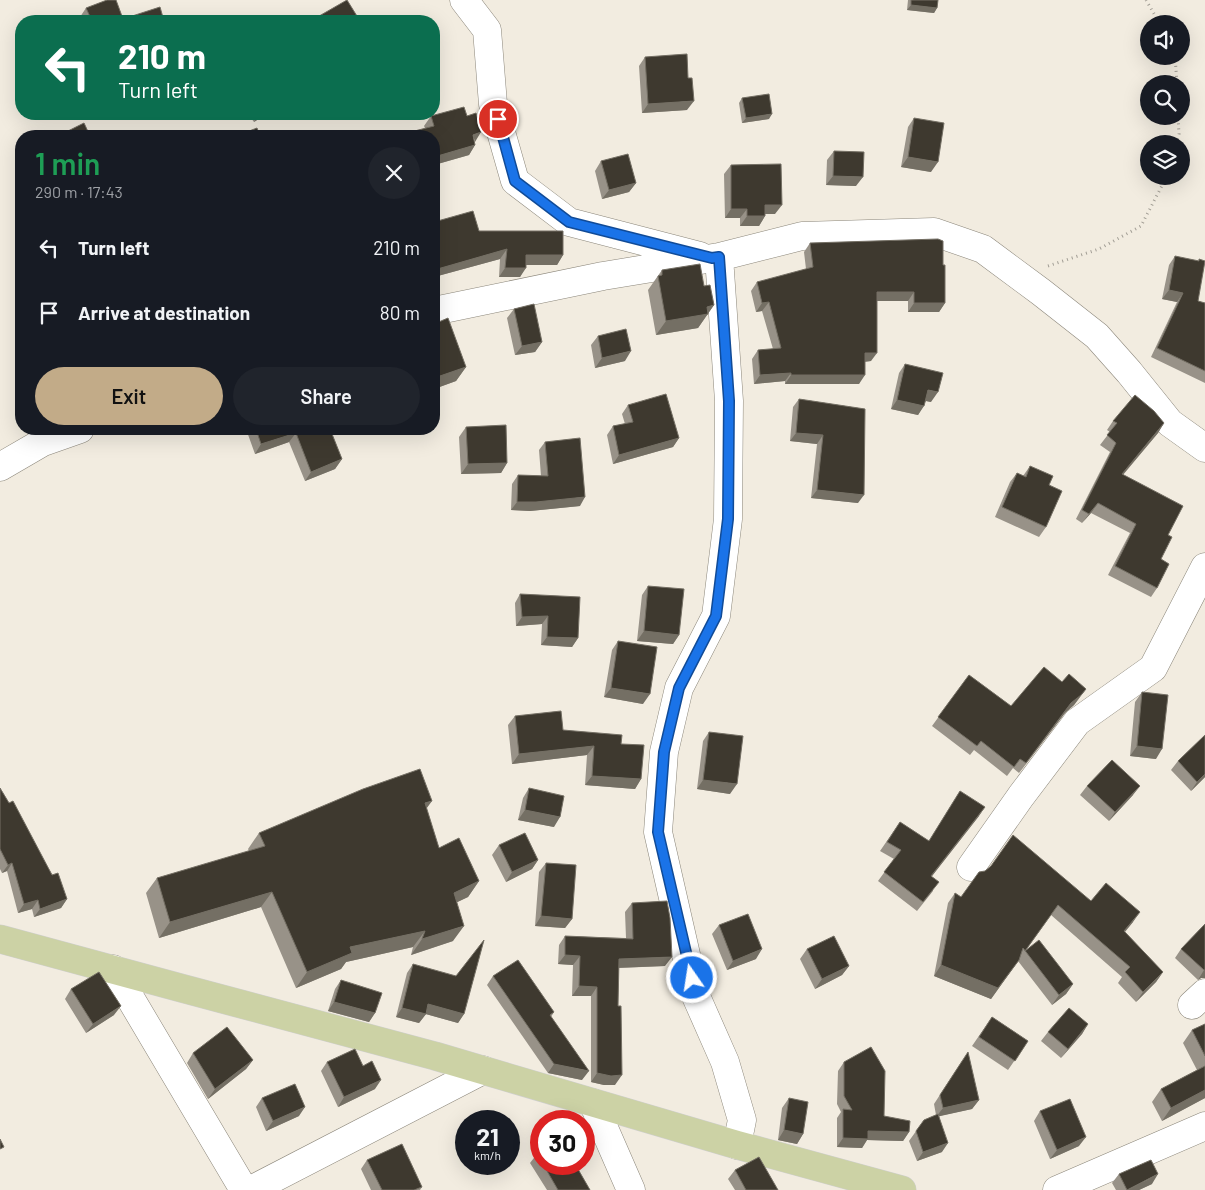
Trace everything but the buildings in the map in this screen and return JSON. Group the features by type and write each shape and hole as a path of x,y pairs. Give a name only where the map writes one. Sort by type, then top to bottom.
{"main road":[{"path":"0,939 435,1056 737,1146 902,1190"}],"street":[{"path":"464,0 487,30 493,104 515,181 569,222 715,258"},
{"path":"440,310 603,276 715,258 802,236 934,232 983,249 1097,336 1170,423 1205,448"},
{"path":"715,258 729,401 728,519 716,616 679,688 664,752 658,832 695,994 725,1062 742,1120 737,1146"},
{"path":"0,467 43,442 63,435"},
{"path":"971,867 1076,722 1152,668 1205,567"},
{"path":"113,970 244,1190"},
{"path":"250,1190 483,1070"},
{"path":"592,1103 631,1190"},
{"path":"1058,1190 1205,1126"}],"path":[{"path":"1146,0 1155,15"},
{"path":"1019,275 1099,249 1141,226 1162,185"}],"route":[{"path":"498,119 515,181 569,222 712,258 719,257 729,401 728,519 716,616 679,688 664,752 658,832 692,978"}]}
